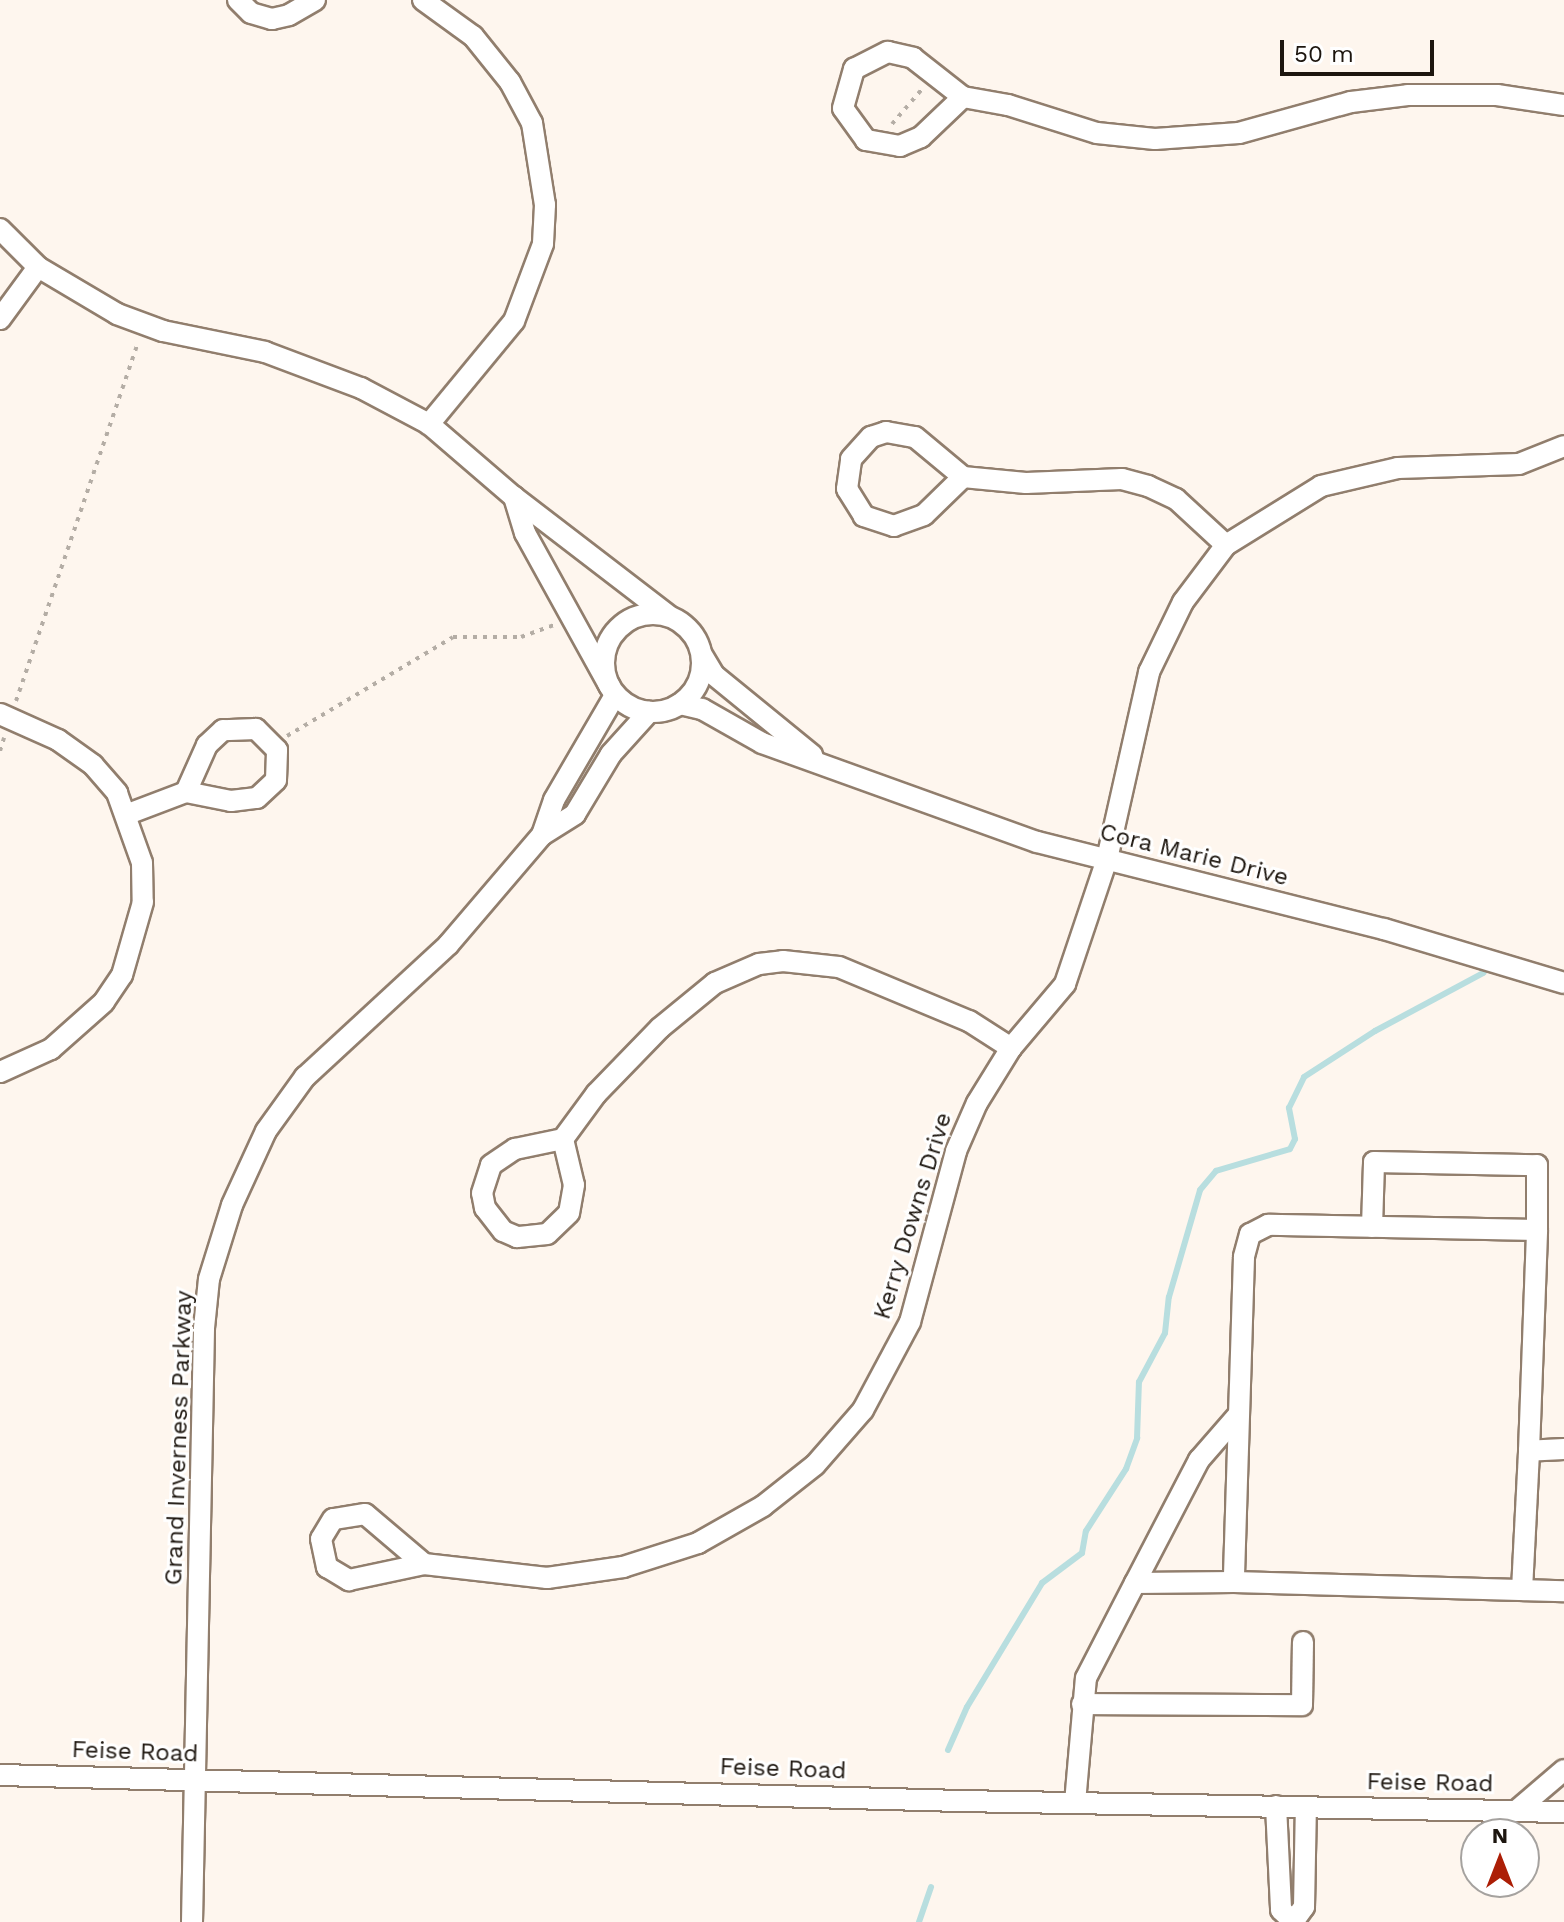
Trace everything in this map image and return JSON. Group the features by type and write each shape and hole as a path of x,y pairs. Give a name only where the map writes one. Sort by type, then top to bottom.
{"street":[{"path":"238,0 251,13 272,19 289,15 315,0"},
{"path":"423,0 473,36 510,82 532,123 545,205 543,244 514,321 429,424"},
{"path":"963,97 912,142 875,144 856,132 843,108 854,69 888,52 913,58 963,97 1008,105 1097,133 1155,139 1239,133 1351,102 1408,95 1497,95 1564,105"},
{"path":"0,229 38,267 94,302 144,324 314,368 429,424 514,497 691,631 702,655 700,679 680,704 649,712 613,691 525,533 514,497"},
{"path":"0,319 38,267"},
{"path":"963,477 924,515 894,526 878,523 853,504 847,473 851,459 871,437 901,432 915,437 963,477 1026,483 1122,479 1148,486 1176,499 1226,545"},
{"name":"Kerry Downs Drive","path":"424,1564 365,1514 333,1519 321,1539 327,1567 349,1580 424,1564 547,1578 623,1567 698,1543 763,1506 815,1465 863,1410 910,1322 956,1151 977,1103 1011,1048 1065,984 1107,859 1149,672 1183,602 1226,545 1298,497 1344,479 1398,468 1496,468 1564,446"},
{"path":"613,691 603,658 615,631 640,615 669,616"},
{"name":"Cora Marie Drive","path":"702,655 714,675 817,760"},
{"name":"Grand Inverness Parkway","path":"542,835 554,800 613,691"},
{"name":"Cora Marie Drive","path":"680,704 702,709 762,743 817,760 927,807 1107,859 1384,929 1564,983"},
{"name":"Grand Inverness Parkway","path":"192,1922 198,1780 204,1328 209,1279 232,1205 266,1131 305,1077 448,945 542,835 575,814 611,754 649,712"},
{"path":"0,1072 51,1049 104,1002 122,975 143,902 142,863 128,814 93,765 46,734 7,716"},
{"path":"128,814 186,792 231,801 257,798 276,780 277,750 256,729 238,725 223,730 207,745 186,792"},
{"path":"563,1139 574,1185 569,1213 547,1234 517,1237 503,1231 485,1208 484,1179 491,1165 515,1149 563,1139 605,1084 660,1028 715,983 759,964 783,961 839,967 969,1021 1011,1048"},
{"path":"1372,1227 1374,1162 1537,1165 1522,1590"},
{"path":"1234,1582 1244,1257 1250,1234 1268,1225 1537,1230"},
{"path":"1075,1803 1086,1678 1199,1460 1239,1414"},
{"path":"1529,1451 1564,1449"},
{"path":"1135,1583 1234,1582 1564,1591"},
{"path":"1082,1704 1302,1705 1303,1642"},
{"path":"1516,1811 1564,1770"},
{"name":"Feise Road","path":"0,1775 1075,1803 1564,1812"},
{"path":"1276,1806 1281,1910 1293,1921 1304,1907 1306,1807"}],"path":[{"path":"875,144 935,75"},
{"path":"0,751 7,716 139,338"},
{"path":"285,737 453,637 521,637 561,621"}],"waterway":[{"path":"948,1750 967,1707 1042,1583 1082,1553 1086,1531 1126,1469 1137,1438 1139,1382 1165,1333 1169,1297 1200,1190 1216,1171 1290,1149 1295,1139 1289,1108 1304,1077 1375,1031 1483,973"},
{"path":"919,1922 931,1887"}]}
